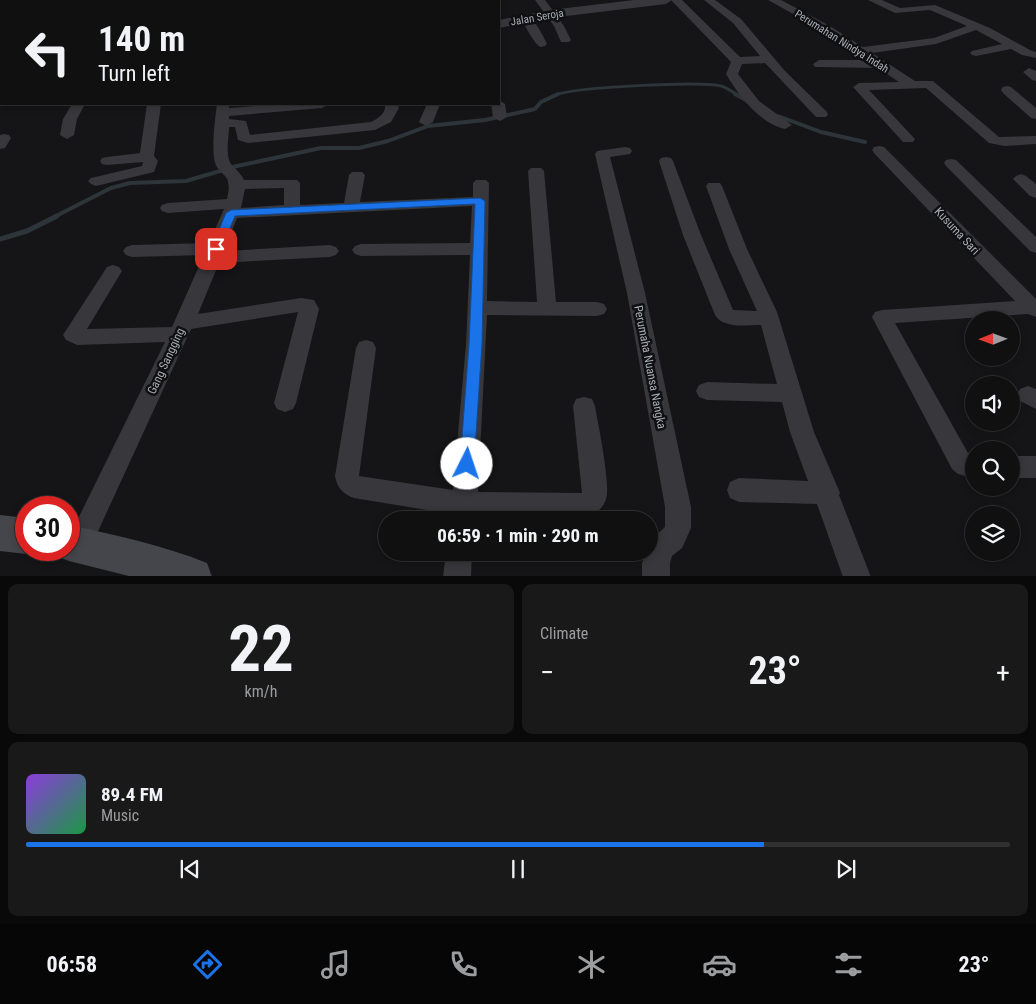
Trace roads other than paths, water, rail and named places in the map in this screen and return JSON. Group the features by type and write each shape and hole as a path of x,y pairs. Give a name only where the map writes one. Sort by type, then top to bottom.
{"main road":[{"path":"0,534 15,535"},
{"path":"80,546 126,567 193,576"}],"street":[{"path":"540,0 559,26 565,40"},
{"name":"Jalan Seroja","path":"500,24 550,14 666,0"},
{"path":"676,0 737,60 768,60"},
{"path":"709,0 736,21 768,60 821,114"},
{"name":"Perumahan Nindya Indah","path":"773,0 826,28 911,84"},
{"path":"873,0 899,11 931,7 977,26 1026,53 1036,55"},
{"path":"526,19 535,30 541,44"},
{"path":"859,51 936,41 977,26"},
{"path":"976,53 1014,45"},
{"path":"737,60 732,74 747,96 768,116 785,125"},
{"path":"818,64 878,64"},
{"path":"908,139 859,87 929,84 994,140 1004,142 1036,140"},
{"path":"1007,90 1036,114"},
{"path":"67,135 70,119 77,105"},
{"path":"96,181 147,170 151,161 147,157 154,105"},
{"path":"222,113 311,105"},
{"path":"222,113 241,124 243,137 248,139 378,124 390,113 391,105"},
{"path":"426,122 433,105"},
{"path":"222,113 221,154 232,188"},
{"name":"Kusuma Sari","path":"879,150 1035,309"},
{"name":"Perumaha Nuansa Nangka","path":"625,151 603,152 636,293 678,507 678,528 673,538 662,547 656,563 656,576"},
{"path":"107,161 147,157"},
{"path":"666,160 686,218 725,314 732,318 768,318"},
{"path":"951,163 1036,247"},
{"path":"536,171 547,308"},
{"path":"351,207 358,175"},
{"path":"1036,178 1022,180 1036,193"},
{"path":"168,208 232,188 292,183 292,209"},
{"path":"714,186 768,318 802,432 827,493 857,576"},
{"path":"232,188 292,209 351,207 481,192 477,308 463,511"},
{"name":"Gang Sangging","path":"80,531 181,329 215,253 232,188"},
{"path":"361,250 478,249"},
{"path":"132,251 215,253 330,251"},
{"path":"114,271 76,329 73,335 75,337 181,329 301,305 307,306 309,309 286,403"},
{"path":"477,308 597,309"},
{"path":"965,465 960,461 882,317 1035,309"},
{"path":"366,348 347,476 348,481 354,487 459,511"},
{"path":"707,391 791,393"},
{"path":"481,511 587,505 594,498 595,489 584,406"},
{"path":"1020,467 1036,467"},
{"path":"739,490 827,493"},
{"path":"457,576 459,561"}],"waterway":[{"path":"556,95 610,87 689,84 721,86 738,95"},
{"path":"54,217 111,188 130,183 186,181 237,166 321,148 359,148 388,141 428,126 485,120 535,109 541,102 558,94"},
{"path":"735,94 746,100"},
{"path":"778,116 821,132 865,142"},
{"path":"0,239 27,231 57,216"}]}
